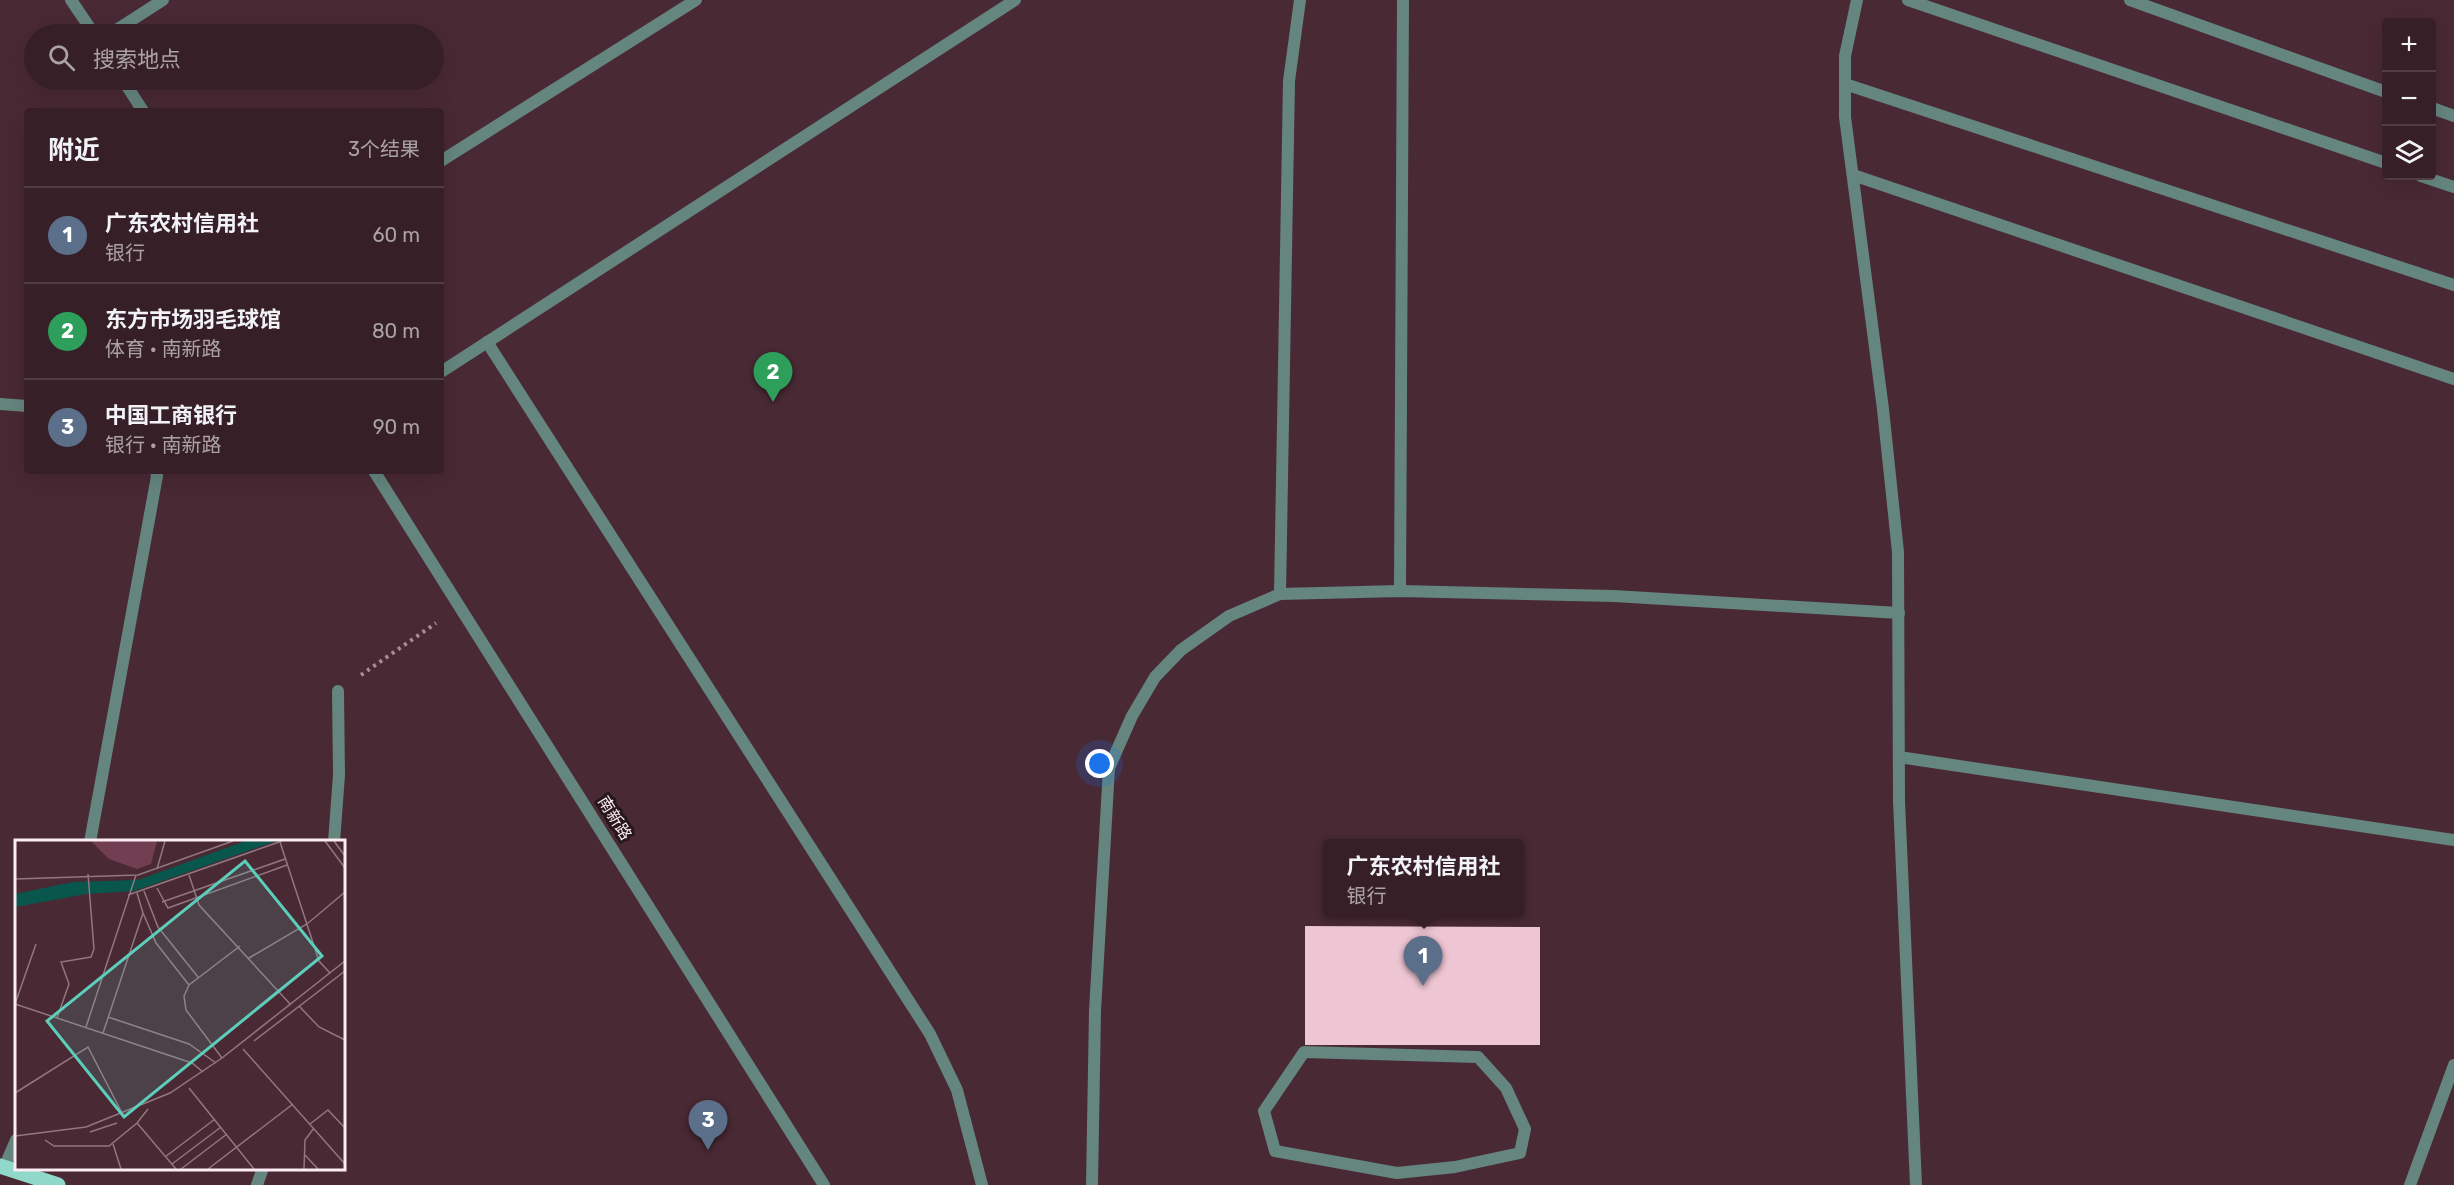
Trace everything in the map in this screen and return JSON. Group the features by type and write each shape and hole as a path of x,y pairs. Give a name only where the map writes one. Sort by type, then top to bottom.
{"main road":[{"path":"2,1167 58,1185"}],"street":[{"path":"71,0 87,24"},
{"path":"126,24 163,0"},
{"path":"444,159 696,0"},
{"path":"444,370 1015,0"},
{"path":"1281,594 1289,81 1300,0"},
{"path":"1400,591 1402,0"},
{"path":"1857,0 1845,56 1845,117 1898,552 1899,757 1916,1185"},
{"path":"1908,0 2382,162"},
{"path":"2130,0 2382,91"},
{"path":"1845,84 2454,285"},
{"path":"129,90 141,108"},
{"path":"2436,109 2454,116"},
{"path":"1853,175 2454,379"},
{"path":"2433,180 2454,187"},
{"path":"486,342 930,1034 957,1090 982,1185"},
{"path":"0,404 24,406"},
{"path":"90,840 155,474"},
{"name":"南新路","path":"376,474 825,1185"},
{"path":"1092,1185 1095,1011 1109,768 1132,716 1155,677 1181,650 1229,616 1281,594 1400,591 1614,596 1899,613"},
{"path":"334,840 339,775 338,691"},
{"path":"1899,757 2454,840"},
{"path":"1304,1052 1478,1057 1506,1088 1525,1129 1520,1153 1397,1179 1275,1151 1264,1111 1304,1052"},
{"path":"2410,1185 2454,1065"},
{"path":"2,1167 15,1142"},
{"path":"257,1185 262,1170"}],"path":[{"path":"338,691 461,606"}],"building":[{"path":"1305,926 1540,927 1540,1045 1305,1045"}],"place":[{"name":"东方市场羽毛球馆","path":"773,402"},
{"name":"广东农村信用社","path":"1423,986"},
{"name":"中国工商银行","path":"708,1150"}]}
